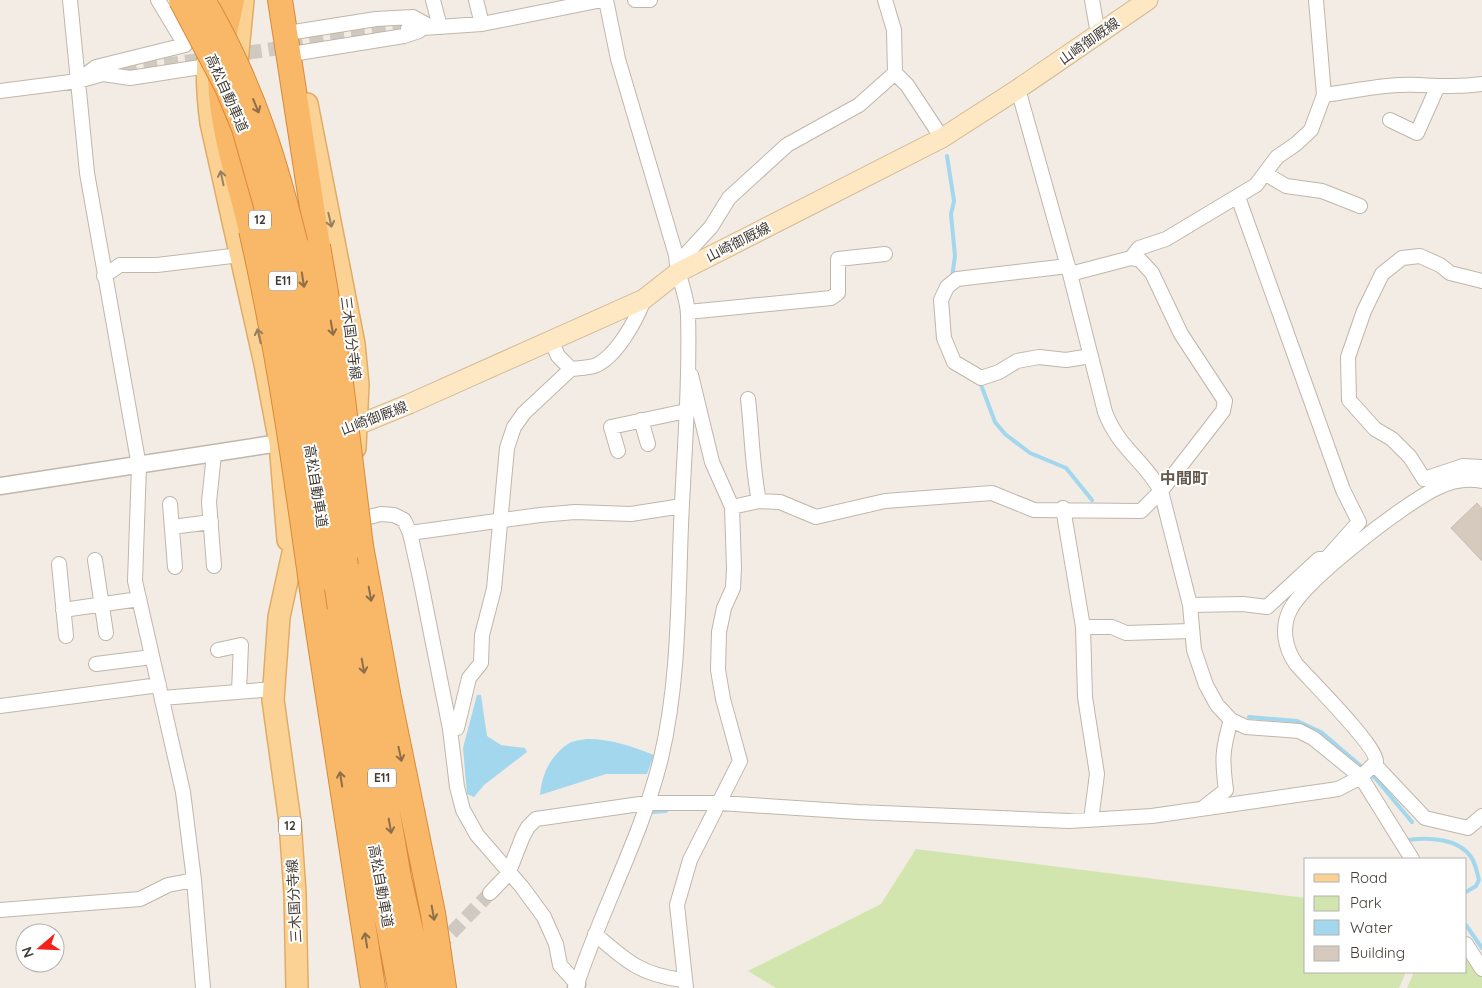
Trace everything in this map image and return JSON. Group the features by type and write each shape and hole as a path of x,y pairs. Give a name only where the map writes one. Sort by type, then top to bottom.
{"highway":[{"name":"高松自動車道","path":"181,0 227,87 244,128 272,227 399,878 424,988"},
{"name":"高松自動車道","path":"204,0 244,78 258,113 290,218 301,266 338,572 379,878 400,988"},
{"path":"232,0 222,52 220,79 227,131 269,307 283,386 315,611 373,988"},
{"path":"280,0 340,375 361,546 389,698 433,913 444,988"}],"main road":[{"path":"218,0 210,32 207,66 211,123 265,364 280,443 288,526 286,575"},
{"name":"三木国分寺線","path":"242,0 234,88 238,123 306,439 308,471 305,499 286,575 279,618 273,700 280,741 290,831 297,988"},
{"name":"三木国分寺線","path":"276,666 295,604 347,495 358,426 358,385 348,305 322,187 289,0"},
{"name":"山崎御厩線","path":"306,439 358,426 644,298 677,268 942,138 1018,90 1148,0"}],"street":[{"path":"70,0 87,173 139,466 135,582 183,792 194,880 203,988"},
{"path":"78,81 96,67 185,45 158,0"},
{"path":"433,0 435,27"},
{"path":"476,0 482,24"},
{"path":"408,29 482,24 602,0"},
{"path":"576,986 647,803 661,758 672,702 688,368 688,312 668,224 618,59 606,0"},
{"path":"635,0 650,0"},
{"path":"885,0 894,30 895,73 907,84 942,138"},
{"path":"1092,0 1098,34"},
{"path":"1131,258 1139,248 1166,239 1256,185 1266,174 1276,157 1296,144 1311,130 1324,95 1316,0"},
{"path":"294,32 376,19 413,17 435,27"},
{"path":"298,53 404,36 435,27"},
{"path":"103,74 130,78 207,66"},
{"path":"0,91 78,81 123,71"},
{"path":"677,268 711,227 729,198 787,145 859,105 895,73"},
{"path":"1324,95 1369,88 1420,85 1437,88 1482,84"},
{"path":"1390,120 1417,133 1437,88"},
{"path":"1018,90 1069,270 1111,429 1119,442 1155,479 1161,491 1190,605 1194,650 1206,685 1217,705 1231,720 1246,727 1299,732 1314,738 1368,771 1425,818 1468,828 1482,816"},
{"path":"1266,174 1286,186 1322,192 1360,206"},
{"path":"490,893 508,874 523,836 536,819 647,803 720,803 858,812 1091,820 1152,816 1338,789 1368,771 1375,754 1355,728 1288,653 1285,638 1290,610 1360,522 1344,490 1238,197"},
{"path":"688,312 831,298 838,293 838,258 886,254"},
{"path":"104,276 120,265 157,266 240,255"},
{"path":"1482,281 1450,273 1440,265 1420,256 1402,258 1382,274 1364,311 1348,357 1349,400 1376,429 1392,439 1410,457 1424,479 1463,466 1482,466"},
{"path":"732,507 759,500 780,502 816,517 885,501 992,493 1034,510 1063,508 1141,511 1161,491 1223,412 1225,401 1181,334 1152,273 1140,260 1131,258 1069,270 952,283 941,300 944,338 954,362 980,378 999,372 1018,361 1039,357 1066,360 1091,356"},
{"path":"450,729 457,728 470,678 481,663 482,635 494,590 497,535 502,521 507,448 514,427 524,413 571,369 595,366 611,353 637,319 644,298"},
{"path":"552,340 558,356 571,369"},
{"path":"595,934 636,967 658,977 684,984 677,905 690,860 740,761 723,699 718,670 719,632 734,575 732,507 720,484 712,462 697,393 688,368"},
{"path":"748,399 753,446 753,471 759,500"},
{"path":"618,451 610,427 686,411"},
{"path":"642,420 648,444"},
{"path":"0,486 306,439"},
{"path":"214,454 209,502 214,566"},
{"path":"1329,562 1437,488 1463,480 1482,482"},
{"path":"170,504 176,567"},
{"path":"410,534 575,512 631,514 682,506"},
{"path":"1063,508 1083,627 1085,697 1097,774 1091,820"},
{"path":"333,526 381,514 394,515 404,520 410,534 450,729 457,787 463,810 477,835 508,874 522,887 544,917 556,944 560,965 576,986"},
{"path":"172,527 211,522"},
{"path":"1190,605 1243,604 1267,607 1319,559 1329,562"},
{"path":"95,560 106,633"},
{"path":"59,564 66,636"},
{"path":"63,610 139,599"},
{"path":"1083,627 1112,627 1126,633 1191,631"},
{"path":"218,650 241,645 239,692"},
{"path":"96,664 152,657"},
{"path":"0,706 160,691 239,692 274,689"},
{"path":"1203,808 1226,790 1222,762 1223,746 1231,720"},
{"path":"1368,771 1412,858"},
{"path":"0,910 14,911 43,905 140,898 168,885 194,880"},
{"path":"1467,946 1482,968"}],"green space":[{"path":"916,849 1304,898 1304,973 1406,973 1399,988 776,988 748,971 881,904"},
{"path":"1467,953 1482,974 1482,988 1407,988 1414,973 1467,973"}],"water":[{"path":"477,695 481,695 487,736 501,745 525,748 527,752 484,785 474,797 467,794 463,748"},
{"path":"587,739 605,740 654,755 647,774 606,774 540,795 545,773 556,754 570,743"}],"building":[{"path":"1477,503 1482,509 1482,561 1451,528"}],"waterway":[{"path":"947,156 954,201 951,214 955,256 952,277"},
{"path":"980,382 995,422 1005,434 1030,453 1066,468 1092,500"},
{"path":"1249,717 1297,721 1321,732 1376,779 1412,822"},
{"path":"652,812 666,811"},
{"path":"1408,840 1442,840 1451,842 1465,851 1474,863 1479,880 1476,886 1467,891"},
{"path":"1467,926 1482,948"}],"tunnel":[{"path":"123,71 280,48 332,38 408,29"},
{"path":"437,948 490,893"}],"district":[{"name":"中間町","path":"1184,478"}]}
